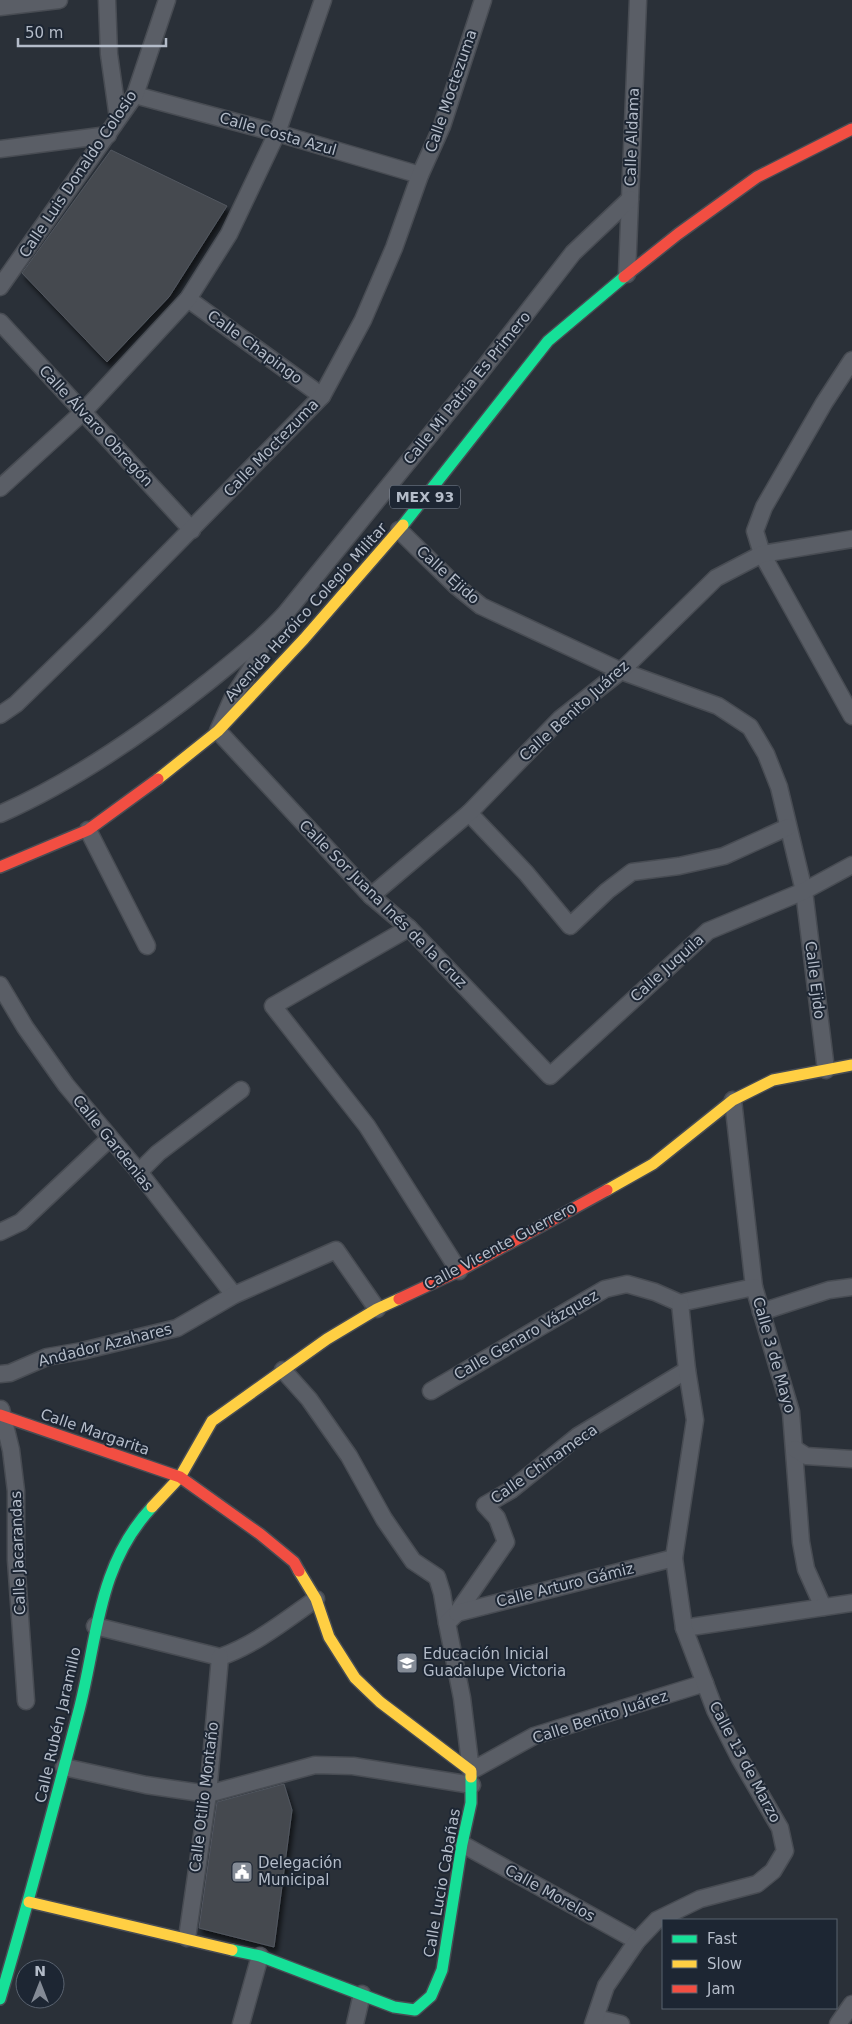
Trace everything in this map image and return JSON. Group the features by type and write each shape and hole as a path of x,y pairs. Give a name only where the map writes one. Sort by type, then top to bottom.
{"street":[{"path":"0,7 59,0"},
{"path":"107,0 109,54 118,118"},
{"name":"Calle Luis Donaldo Colosio","path":"0,287 135,95 167,0"},
{"path":"0,488 83,412 188,299 229,234 277,133 324,0"},
{"name":"Calle Moctezuma","path":"0,715 23,698 192,530 322,396 364,320 394,248 420,175 442,126 482,0"},
{"name":"Calle Aldama","path":"627,274 638,0"},
{"name":"Calle Costa Azul","path":"135,95 277,133 420,175"},
{"name":"Avenida Heróico Colegio Militar","path":"0,866 88,830 156,781 218,731 304,639 399,530 548,341 627,274 678,234 757,177 852,129"},
{"path":"0,149 108,135"},
{"name":"Calle Mi Patria Es Primero","path":"0,814 23,804 107,756 174,709 264,637 285,614 476,378 573,253 630,199"},
{"name":"Calle Chapingo","path":"188,299 322,396"},
{"name":"Calle Álvaro Obregón","path":"0,322 192,530"},
{"path":"852,360 824,403 764,507 755,531 762,554 852,716"},
{"name":"Calle Ejido","path":"399,530 455,586 475,601 527,628 621,671 718,706 750,728 766,754 779,787 804,891 826,1070"},
{"name":"Calle Benito Juárez","path":"371,896 469,813 560,719 621,671 716,578 762,554 852,539"},
{"path":"218,731 233,697 254,664 264,637"},
{"name":"Calle Sor Juana Inés de la Cruz","path":"218,731 371,896 409,928 550,1076"},
{"path":"469,813 526,873 570,926 606,891 632,872 680,866 724,856 788,827"},
{"path":"88,830 147,946"},
{"name":"Calle Juquila","path":"550,1076 708,931 804,891 852,865"},
{"path":"409,928 273,1006 367,1126 459,1271"},
{"name":"Calle Gardenias","path":"0,985 25,1027 66,1085 139,1172 234,1295"},
{"name":"Calle Vicente Guerrero","path":"180,1477 212,1421 327,1338 377,1308 459,1271 653,1164 733,1100 773,1080 852,1065"},
{"path":"139,1172 158,1153 241,1090"},
{"name":"Calle 3 de Mayo","path":"733,1100 754,1287 791,1412 801,1542 806,1569 823,1607"},
{"path":"0,1232 22,1222 110,1139"},
{"name":"Andador Azahares","path":"0,1374 10,1373 46,1356 82,1351 176,1328 234,1295 336,1250 377,1308"},
{"name":"Calle Genaro Vázquez","path":"431,1391 605,1289 626,1284 655,1292 680,1303"},
{"path":"680,1303 754,1287"},
{"path":"761,1312 828,1290 852,1287"},
{"name":"Calle 13 de Marzo","path":"595,2021 606,1986 637,1942 657,1920 700,1899 757,1884 773,1871 785,1851 780,1828 715,1710 684,1628 674,1558 695,1420 687,1370 680,1303"},
{"path":"283,1370 309,1399 349,1456 384,1519 413,1560 437,1577 452,1618 471,1778"},
{"name":"Calle Chinameca","path":"452,1618 506,1542 497,1518 485,1505 511,1490 578,1436 687,1370"},
{"name":"Calle Margarita","path":"1,1412 180,1477"},
{"name":"Calle Jacarandas","path":"1,1412 12,1450 16,1491 16,1560 26,1701"},
{"path":"795,1449 806,1456 852,1459"},
{"path":"180,1477 244,1522 294,1562 316,1599 329,1637 355,1678 380,1702 471,1778"},
{"name":"Calle Rubén Jaramillo","path":"0,1999 29,1902 83,1696 95,1626 103,1594 119,1554 141,1519 180,1477"},
{"name":"Calle Arturo Gámiz","path":"452,1618 674,1558"},
{"path":"95,1626 220,1656 234,1652 271,1631 316,1599"},
{"path":"684,1628 852,1603"},
{"name":"Calle Otilio Montaño","path":"188,1938 208,1794 220,1656"},
{"name":"Calle Benito Juárez","path":"471,1778 534,1736 705,1683"},
{"path":"64,1767 146,1785 208,1794 315,1765 353,1766 471,1778"},
{"name":"Calle Lucio Cabañas","path":"29,1902 260,1956 394,2008 415,2010 431,1996 442,1970 462,1844 471,1803 471,1778"},
{"name":"Calle Morelos","path":"462,1844 637,1942"},
{"path":"241,2024 260,1956"},
{"path":"356,2024 362,1994"},
{"path":"838,2024 852,2004"},
{"path":"595,2021 621,2024"}],"building":[{"path":"111,150 227,206 169,297 107,362 22,273"},
{"name":"Delegación Municipal","path":"284,1784 292,1810 274,1947 199,1928 217,1802"}],"traffic: fast":[{"path":"403,525 548,341 624,277"},
{"path":"0,1999 78,1714 95,1632 109,1579 120,1554 134,1530 152,1507"},
{"path":"232,1950 260,1956 394,2007 415,2010 431,1996 442,1970 462,1844 471,1803 471,1777"}],"traffic: slow":[{"path":"158,779 218,731 304,639 403,525"},
{"path":"607,1190 653,1164 733,1100 773,1080 852,1065"},
{"path":"152,1507 180,1477 212,1421 327,1339 377,1309 399,1299"},
{"path":"299,1571 316,1599 329,1637 355,1678 380,1702 471,1771 471,1777"},
{"path":"29,1902 232,1950"}],"traffic: jam":[{"path":"624,277 678,234 757,177 852,129"},
{"path":"0,867 88,830 158,779"},
{"path":"399,1299 459,1271 607,1190"},
{"path":"0,1415 180,1477 260,1534 294,1562 299,1571"}],"place":[{"name":"Educación Inicial Guadalupe Victoria","path":"407,1663"},
{"name":"Delegación Municipal","path":"242,1872"}]}
